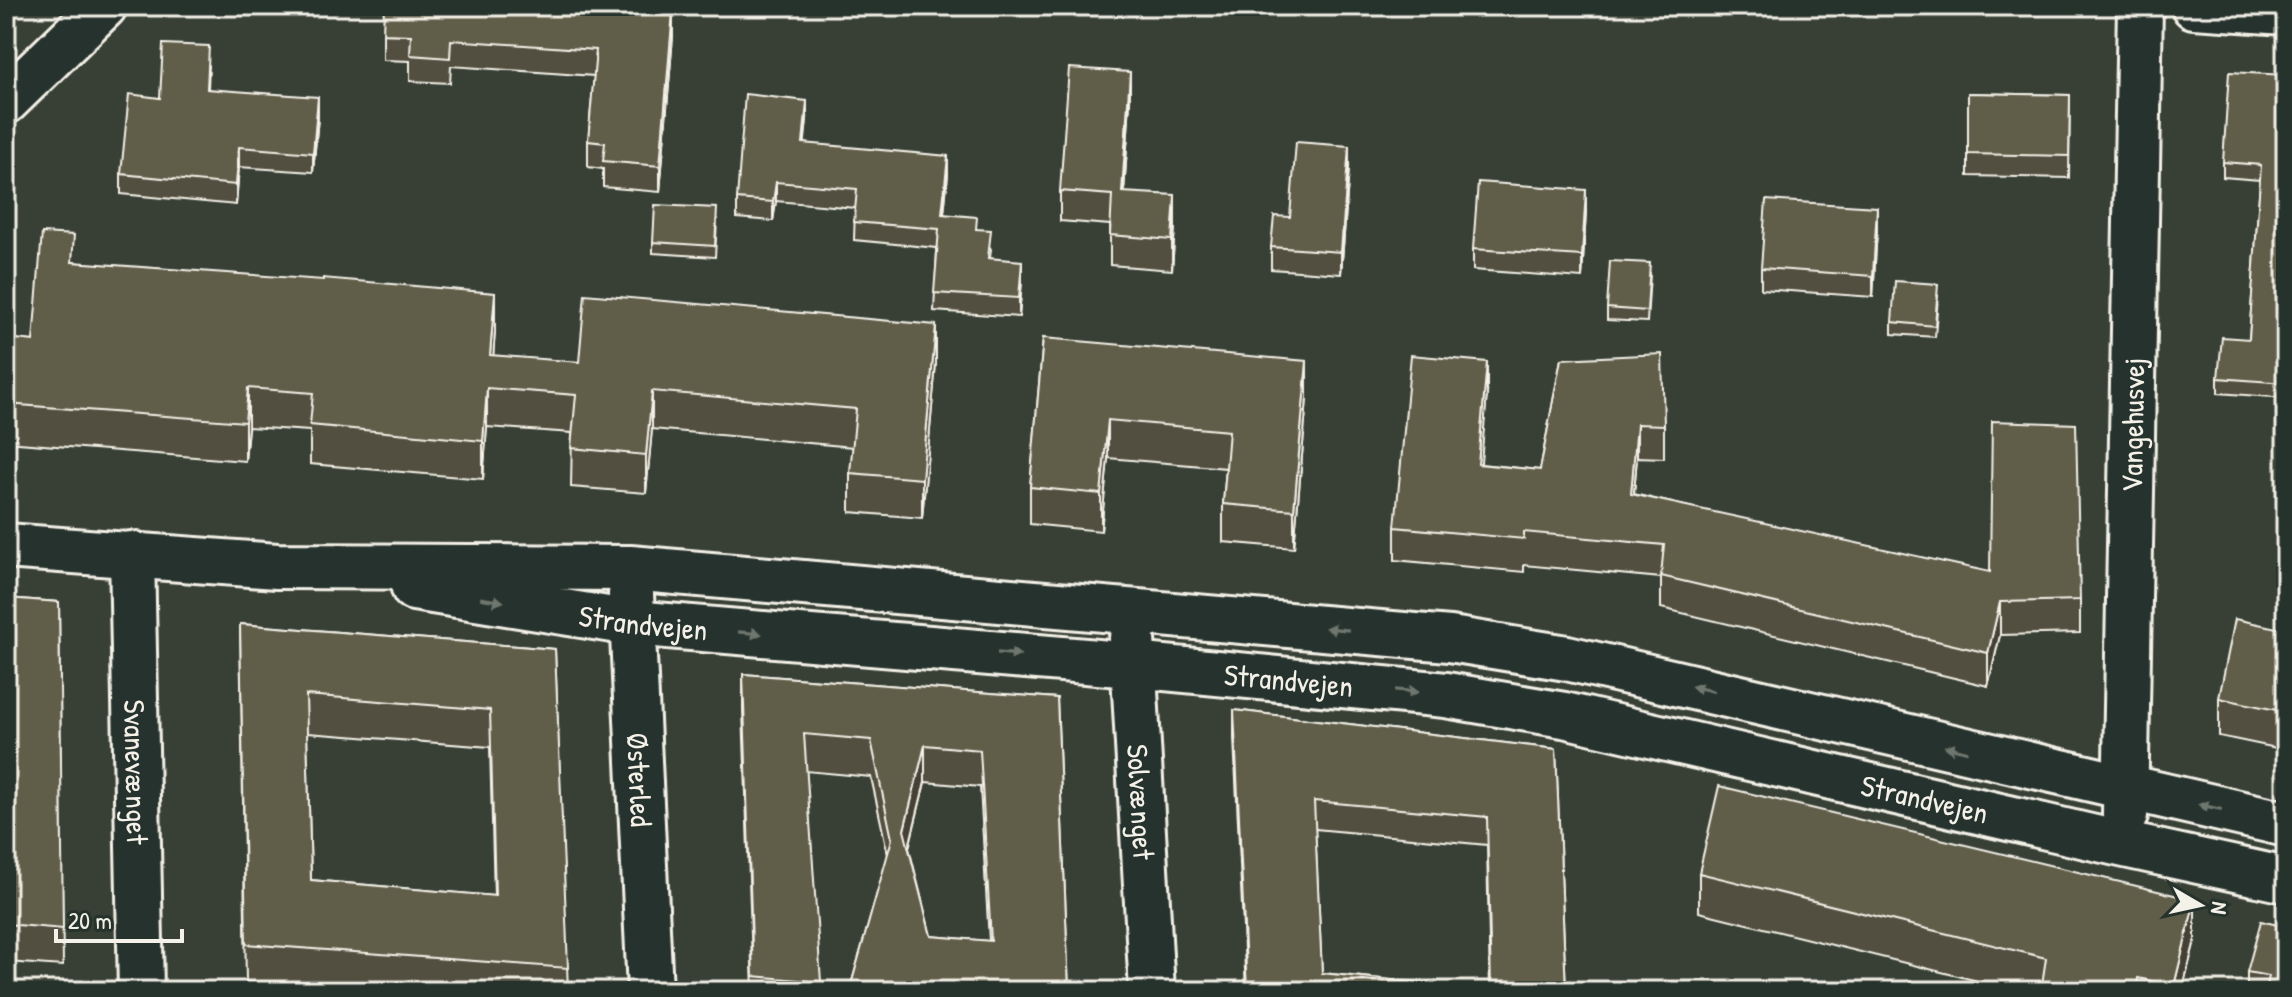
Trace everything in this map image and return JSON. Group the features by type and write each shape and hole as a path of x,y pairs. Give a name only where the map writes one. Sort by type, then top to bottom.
{"street":[{"path":"6,101 104,6"},
{"name":"Vangehusvej","path":"2125,845 2140,6"},
{"path":"2194,6 2286,12"},
{"name":"Strandvejen","path":"6,546 277,566 632,623 1446,695 1564,715 2286,880"},
{"name":"Svanevænget","path":"132,554 141,991"},
{"name":"Strandvejen","path":"277,566 630,568 1450,639 1567,658 2286,824"},
{"name":"Østerled","path":"630,568 650,991"},
{"name":"Solvænget","path":"1131,611 1152,991"}],"building":[{"path":"384,6 620,6 673,11 660,166 603,161 605,143 588,141 596,50 451,40 450,58 410,55 411,35 383,34"},
{"path":"163,44 209,46 207,89 318,97 313,153 239,147 236,185 121,174 129,94 160,98"},
{"path":"1069,68 1130,72 1122,192 1175,195 1172,240 1110,235 1112,195 1060,191"},
{"path":"2229,72 2286,75 2286,298 2283,342 2286,342 2286,383 2218,378 2222,337 2249,339 2261,165 2223,162"},
{"path":"1968,93 2070,95 2069,156 1968,154"},
{"path":"745,94 807,101 803,143 948,156 942,214 977,217 976,229 991,230 988,258 1022,261 1019,298 934,293 939,229 854,222 857,189 776,182 773,202 737,199"},
{"path":"1296,142 1349,146 1341,252 1271,247 1274,216 1290,217"},
{"path":"1478,182 1586,190 1582,256 1473,249"},
{"path":"1766,200 1877,207 1873,276 1761,268"},
{"path":"655,205 717,208 715,246 653,242"},
{"path":"6,222 13,228 6,236"},
{"path":"42,233 74,235 72,262 495,293 490,355 579,362 585,294 936,325 922,479 850,473 856,409 652,391 646,455 571,448 576,395 487,388 483,441 310,425 313,393 248,388 245,422 6,404 6,338 33,341"},
{"path":"1610,261 1650,263 1647,311 1607,308"},
{"path":"1895,281 1938,284 1935,326 1892,322"},
{"path":"1043,338 1307,361 1294,510 1223,504 1229,431 1108,420 1101,494 1030,487"},
{"path":"1662,354 1664,425 1637,424 1631,494 1990,572 1992,421 2076,424 2080,600 2000,602 1988,653 1661,576 1664,545 1524,532 1524,539 1395,527 1411,355 1487,362 1478,464 1540,470 1561,359"},
{"path":"6,598 59,602 63,929 6,924"},
{"path":"2235,619 2286,630 2286,712 2219,698"},
{"path":"240,624 555,649 568,968 246,944","holes":["306,695 490,710 495,896 311,880"]},
{"path":"743,674 1057,698 1069,991 908,991 851,985 892,839 871,740 804,734 821,982 753,976","holes":["925,745 980,750 991,941 931,936 904,830"]},
{"path":"1234,710 1556,749 1566,991 1247,991","holes":["1314,801 1487,817 1491,990 1322,973"]},
{"path":"1719,786 2195,900 2174,986 2138,978 2137,991 2041,991 2046,958 1699,873"},
{"path":"2261,921 2286,927 2286,991 2266,991 2269,976 2247,972"}]}
